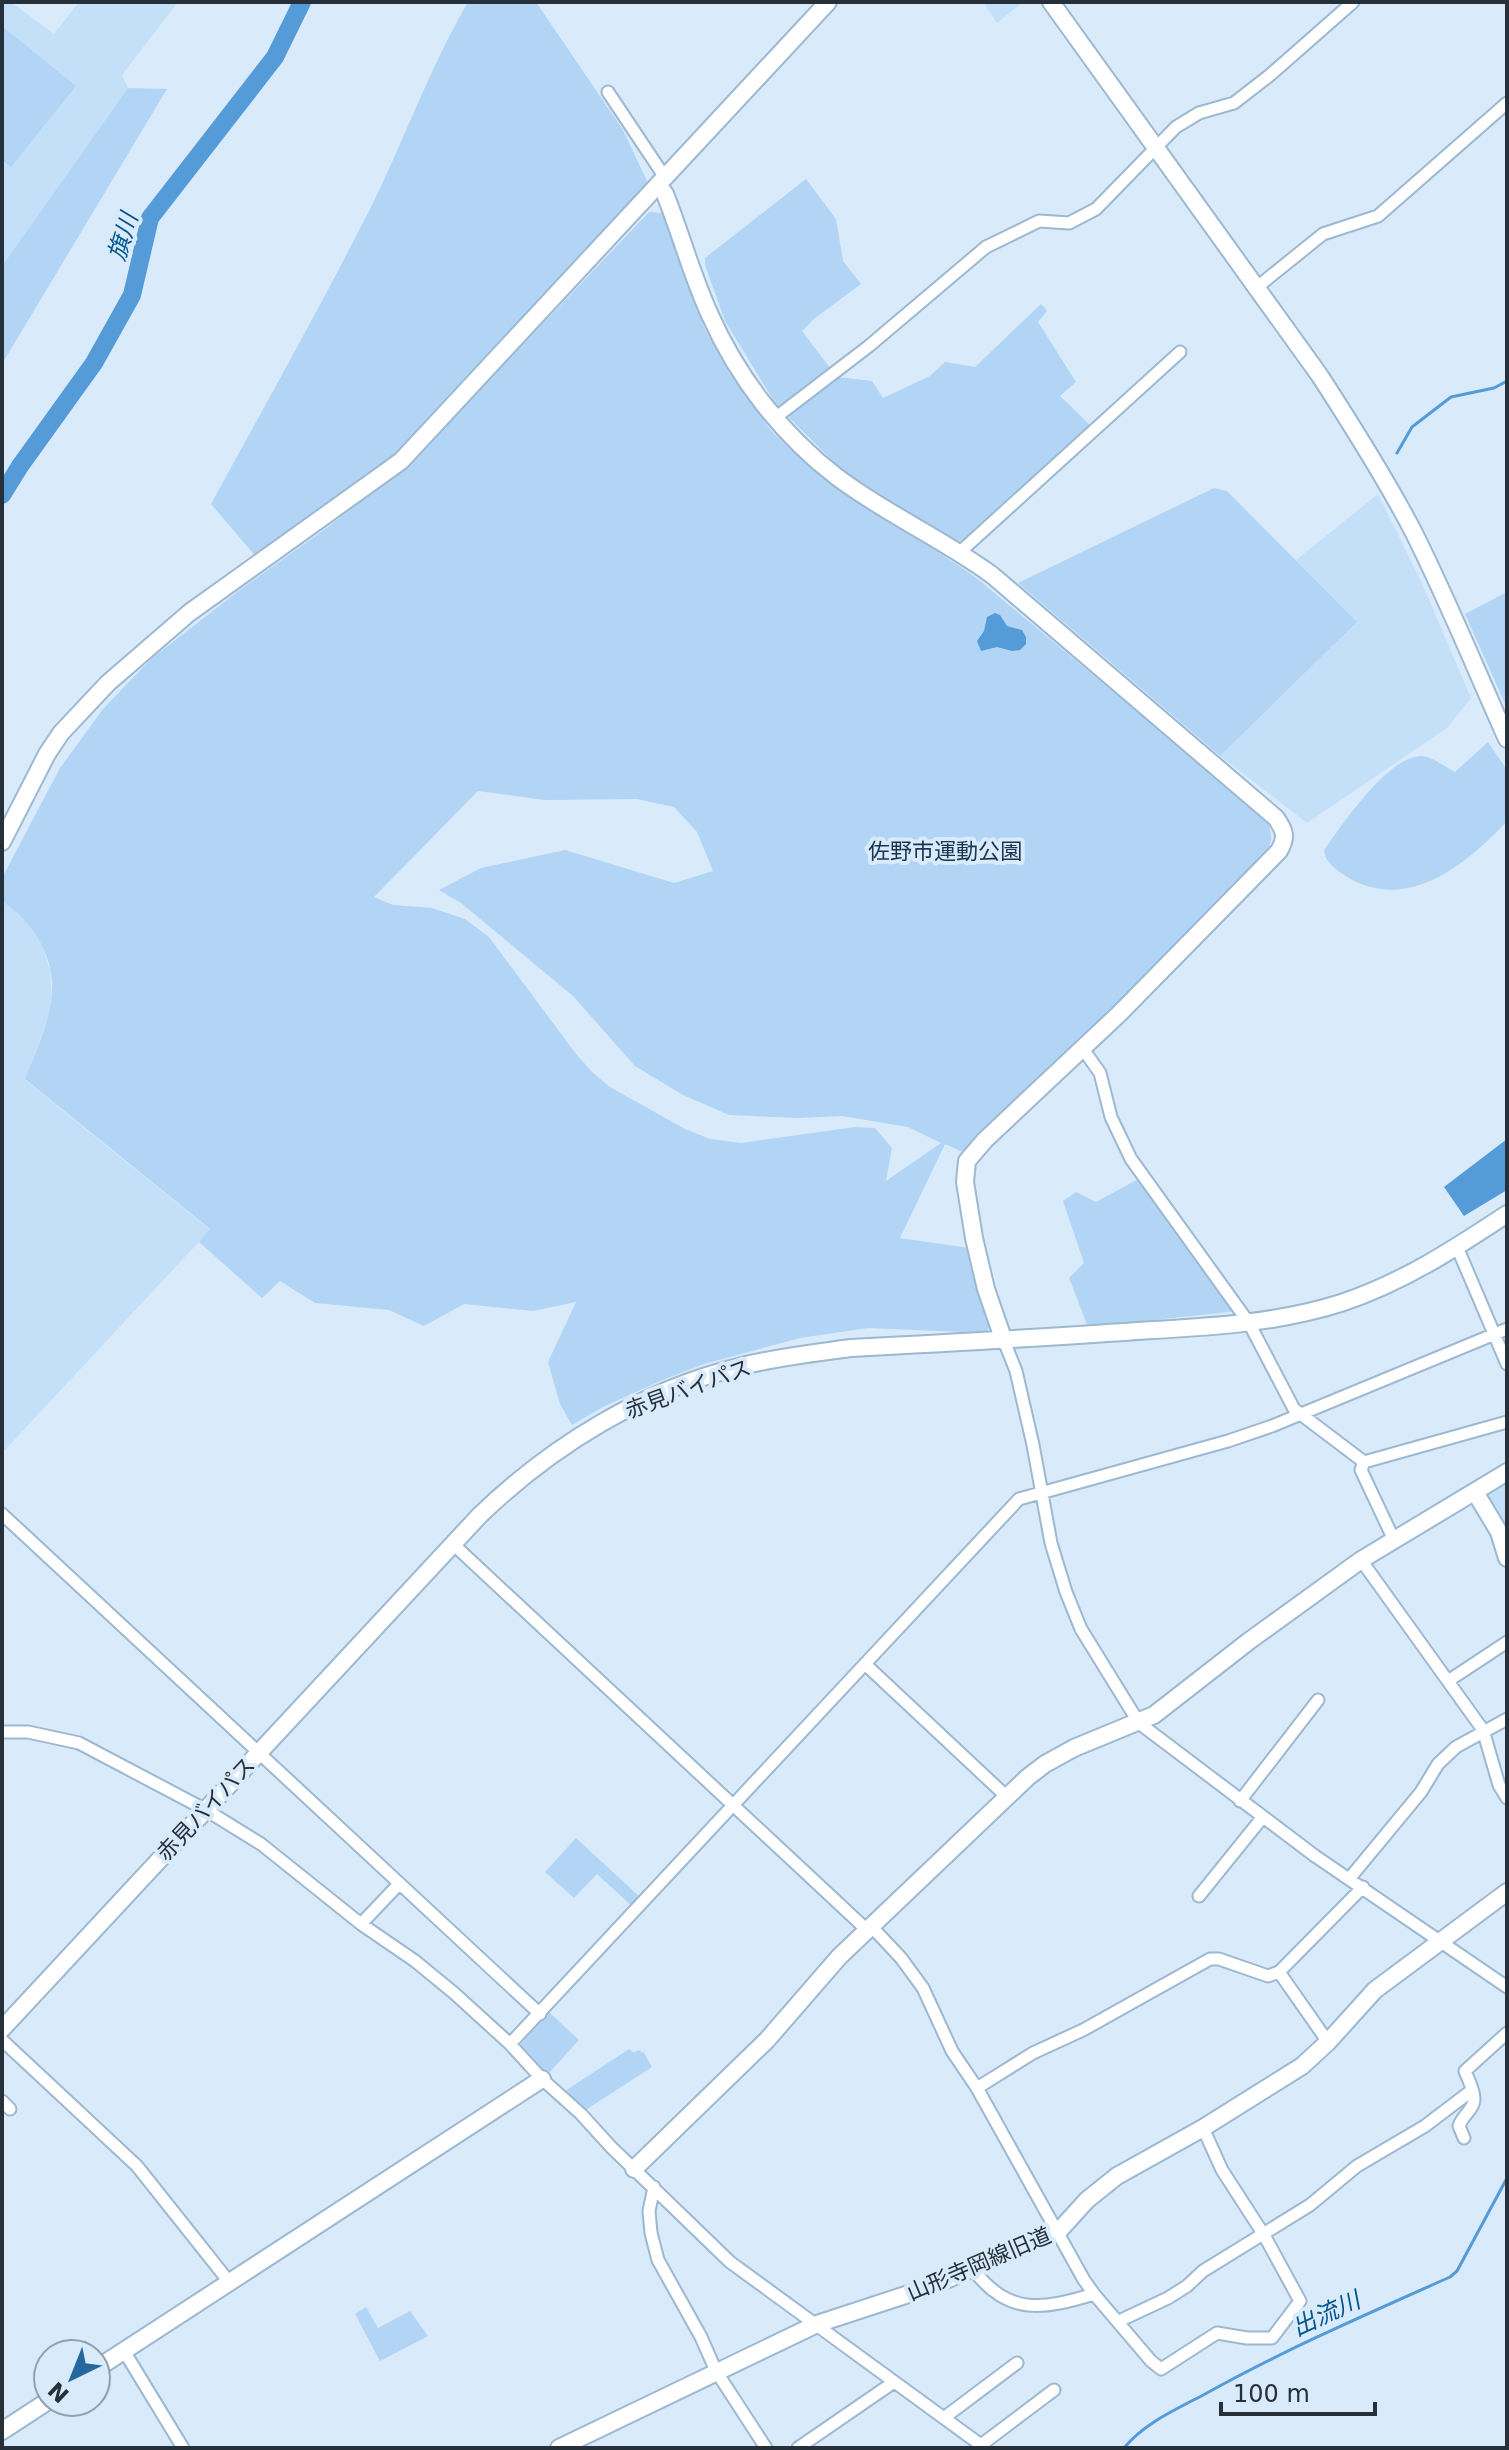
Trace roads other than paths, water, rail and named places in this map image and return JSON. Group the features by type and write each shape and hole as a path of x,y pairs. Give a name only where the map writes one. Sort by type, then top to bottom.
{"street":[{"path":"2,842 61,733 108,683 189,613 369,487 401,461 828,2"},
{"path":"1051,2 1320,376 1395,497 1468,647 1507,739"},
{"path":"775,418 869,346 986,247 1039,221 1069,223 1096,209 1187,120 1208,109 1234,103 1353,2"},
{"path":"608,92 662,182 709,313 721,337 746,380 775,418 846,484 960,552 992,575 1276,818 1285,831 1279,851 967,1161 965,1182 974,1238 986,1289 1016,1371 1051,1543 1066,1592 1081,1629 1139,1723 1262,1818 1507,1987"},
{"path":"1256,288 1323,234 1378,216 1507,103"},
{"path":"960,552 1180,352"},
{"path":"1083,1049 1100,1073 1111,1117 1131,1159 1249,1323 1294,1409 1364,1462"},
{"name":"赤見バイパス","path":"2,2029 502,1494 552,1455 607,1419 670,1390 742,1366 809,1354 851,1348 1004,1341 1249,1323 1318,1309 1366,1294 1413,1272 1507,1214"},
{"path":"1457,1247 1507,1364"},
{"path":"510,2044 1019,1499 1228,1441 1507,1329"},
{"path":"1364,1462 1507,1422"},
{"path":"1364,1462 1361,1470 1394,1540"},
{"path":"634,2169 767,2040 839,1957 1045,1764 1074,1748 1139,1723 1174,1703 1258,1634 1361,1560 1507,1472"},
{"path":"1475,1492 1499,1532 1507,1558"},
{"path":"2,1514 540,2014"},
{"path":"453,1544 901,1958 923,1988 952,2051 977,2088 1084,2280 1161,2369 1217,2333 1272,2338 1300,2301 1264,2235 1222,2170 1203,2128"},
{"path":"1361,1560 1483,1730 1499,1785 1507,1798"},
{"path":"1448,1681 1507,1642"},
{"path":"865,1664 1007,1797"},
{"path":"1240,1801 1318,1700"},
{"path":"1349,1879 1421,1792 1438,1764 1456,1747 1507,1719"},
{"path":"2,1732 36,1733 79,1743 206,1810 261,1844 361,1924 415,1961 510,2044 730,2262 983,2446 1054,2390"},
{"path":"1199,1896 1262,1818"},
{"path":"361,1924 399,1884"},
{"path":"977,2088 1033,2053 1083,2030 1210,1959 1219,1959 1268,1976 1279,1972 1363,1887"},
{"name":"山形寺岡線旧道","path":"559,2448 817,2324 927,2288 1058,2232 1087,2200 1117,2176 1203,2128 1302,2066 1375,1990 1507,1892"},
{"path":"1279,1972 1328,2042"},
{"path":"1464,2138 1459,2126 1461,2118 1474,2103 1466,2068 1507,2033"},
{"path":"2,2040 137,2166 230,2283"},
{"path":"112,2359 542,2079"},
{"path":"1119,2321 1187,2286 1203,2271 1310,2205 1357,2166 1425,2126 1471,2091"},
{"path":"654,2187 649,2211 654,2248 716,2371 766,2448"},
{"path":"973,2269 981,2280 1016,2305 1057,2305 1094,2294"},
{"path":"124,2351 183,2448"},
{"path":"945,2417 1017,2363"},
{"path":"798,2448 894,2382"},
{"path":"2,2431 32,2411"}],"water":[{"path":"995,613 1007,626 1022,630 1026,644 1020,650 997,647 981,651 977,641 984,631 987,617"},
{"path":"1507,1139 1507,1190 1464,1216 1444,1187"}],"waterway":[{"name":"旗川","path":"2,495 94,363 132,295 150,218 275,57 302,2"},
{"path":"1397,453 1412,427 1451,397 1494,388 1507,381"},
{"name":"出流川","path":"1124,2448 1141,2431 1162,2417 1235,2378 1450,2277 1457,2271 1507,2178"}],"park label":[{"name":"佐野市運動公園","path":"945,851"}]}
